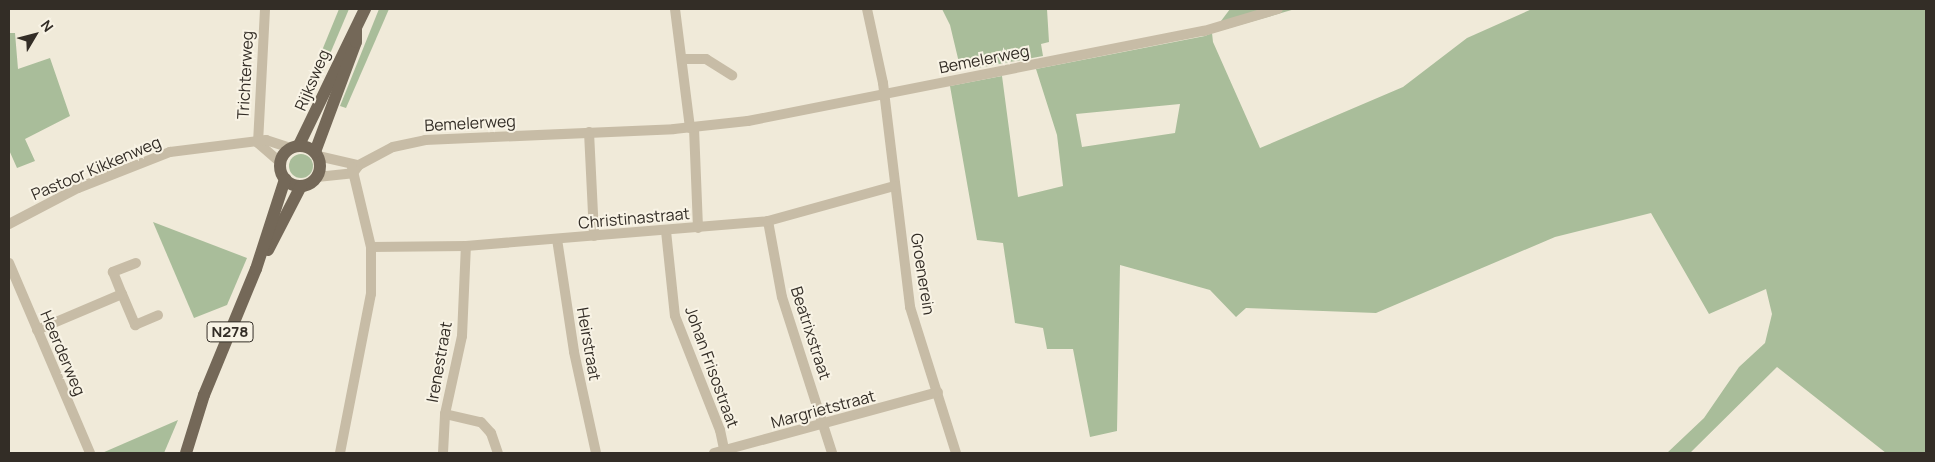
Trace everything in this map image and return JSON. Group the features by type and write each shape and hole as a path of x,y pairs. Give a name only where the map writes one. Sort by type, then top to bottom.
{"main road":[{"name":"Rijksweg","path":"295,147 307,135 348,38 356,29 365,9"},
{"name":"Rijksweg","path":"317,154 356,42 356,29"},
{"path":"295,147 317,154 317,177 301,186 285,179 280,162 295,147"},
{"name":"N278","path":"186,453 204,395 256,269 285,179"},
{"name":"N278","path":"256,269 301,186"},
{"name":"N278","path":"176,453 199,398 204,395"}],"street":[{"name":"Trichterweg","path":"258,143 265,9"},
{"path":"675,9 692,128 698,228"},
{"name":"Groenerein","path":"867,9 885,94 894,186 910,308 956,453"},
{"name":"Bemelerweg","path":"317,177 355,168 393,147 417,141 692,128 885,94 1204,31 1278,9"},
{"path":"682,59 706,59 732,75"},
{"path":"589,132 594,236"},
{"name":"Pastoor Kikkenweg","path":"9,224 78,188 170,152 258,143 269,140 295,147"},
{"path":"258,143 280,162"},
{"path":"317,154 355,168 371,247 368,319 340,453"},
{"name":"Christinastraat","path":"371,247 466,246 666,231 768,221 894,186"},
{"name":"Beatrixstraat","path":"768,221 782,298 825,425 832,453"},
{"name":"Johan Frisostraat","path":"666,231 675,316 721,452"},
{"name":"Heirstraat","path":"557,239 574,352 596,453"},
{"name":"Irenestraat","path":"443,453 445,414 462,336 466,246"},
{"name":"Heerderweg","path":"9,263 90,453"},
{"path":"136,263 113,272 135,325 158,315"},
{"path":"37,330 122,294"},
{"name":"Margrietstraat","path":"721,452 825,425 938,392"},
{"path":"445,414 481,422 491,433 498,453"}],"green space":[{"path":"339,9 349,9 313,94 307,87"},
{"path":"379,9 389,9 346,108 340,106"},
{"path":"942,9 1047,9 1049,42 1041,44 1043,56 961,71 950,25"},
{"path":"1230,9 1295,9 1212,33"},
{"path":"1532,9 1926,9 1926,453 1886,453 1777,367 1690,453 1667,453 1704,418 1739,367 1765,343 1772,314 1766,289 1709,314 1651,213 1555,237 1376,313 1246,308 1236,317 1210,290 1120,265 1117,431 1090,437 1073,349 1047,349 1043,328 1015,323 1003,243 977,240 950,86 1002,76 1018,197 1063,186 1057,135 1036,69 1205,36 1212,33 1213,42 1260,148 1403,87 1467,38","holes":["1180,104 1175,133 1082,147 1076,114"]},
{"path":"9,33 15,33 18,69 50,58 70,116 25,139 35,161 17,168 9,150"},
{"path":"296,154 306,154 313,161 313,171 306,178 296,178 289,171 289,161"},
{"path":"153,222 247,258 227,305 194,318"},
{"path":"178,420 164,453 102,453"}]}
